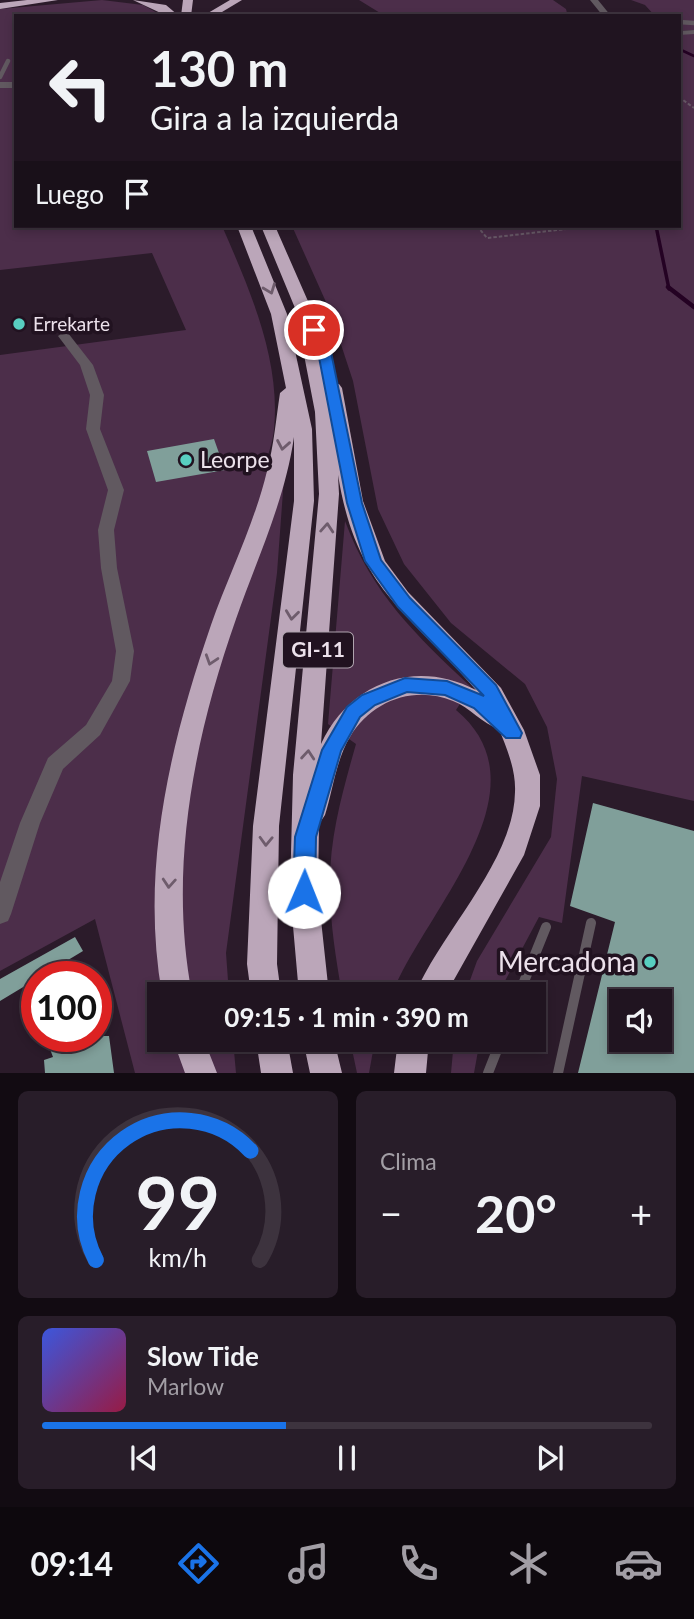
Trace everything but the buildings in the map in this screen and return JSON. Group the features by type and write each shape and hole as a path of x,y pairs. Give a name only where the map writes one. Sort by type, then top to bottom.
{"highway":[{"path":"0,5 20,0"},
{"path":"0,5 53,0"},
{"path":"138,0 162,7 171,14"},
{"path":"212,14 229,0"},
{"path":"212,14 237,0"},
{"name":"GI-11","path":"245,228 279,314 303,429 304,501 293,612 270,777 262,964 264,982"},
{"name":"GI-11","path":"269,228 303,308 324,412 329,494 306,775 304,892 313,982"},
{"path":"303,308 325,352 355,503 373,561 404,602 490,690 513,733 527,771 529,790 524,818 511,852 452,949 436,982"},
{"path":"176,982 167,905 175,808 203,682 268,501 282,452 292,377"},
{"path":"305,837 331,750 342,729 354,712 386,691 405,685 447,688 481,702 513,733"},
{"path":"193,1052 201,1073"},
{"path":"410,1073 413,1052"}],"street":[{"path":"594,0 605,14"},
{"path":"0,914 5,884 55,764 93,730 121,681 125,651 109,568 106,530 116,490 93,429 97,395 86,365 64,336"}],"lane":[{"path":"0,77 8,61"},
{"path":"558,1073 591,923"},
{"path":"524,982 546,927"},
{"path":"488,1073 496,1052"}],"path":[{"path":"479,228 487,238 566,229"}],"shaded area":[{"path":"102,0 143,5 159,14 14,14 14,82 0,83 0,9"},
{"path":"359,0 553,0 566,9 567,13 506,14 382,14"},
{"path":"631,0 694,0 694,30 681,31 681,14 653,14 645,5"},
{"path":"694,33 694,801 582,776 562,923 539,917 504,982 469,982 477,961 551,837 557,779 547,727 525,684 451,623 404,564 378,509 353,381 330,311 293,228 681,228 681,34"},
{"path":"0,87 14,87 14,228 223,228 243,274 268,350 273,376 274,429 263,471 284,478 277,573 226,953 228,982 147,982 147,1052 234,1052 236,1073 135,1073 112,984 112,961 106,961 95,919 0,971 0,355 186,330 152,253 0,270"},
{"path":"345,521 356,547 382,592 414,631 471,687 456,710 482,742 491,776 486,813 472,851 398,982 340,982 332,927 330,869 334,832 356,744 328,724"},
{"path":"353,1052 373,1052 369,1073 357,1073"},
{"path":"453,1052 478,1052 474,1073 451,1073"}],"waterway":[{"path":"681,50 694,56"},
{"path":"656,228 669,288"},
{"path":"669,288 694,307"}],"place":[{"name":"Errekarte","path":"19,324"},
{"name":"Leorpe","path":"186,460"},
{"name":"Mercadona","path":"650,962"}],"route":[{"path":"304,892 305,837 331,750 354,712 369,700 405,685 447,688 481,702 513,733 490,690 404,602 373,561 355,503 325,352 314,330"}]}
